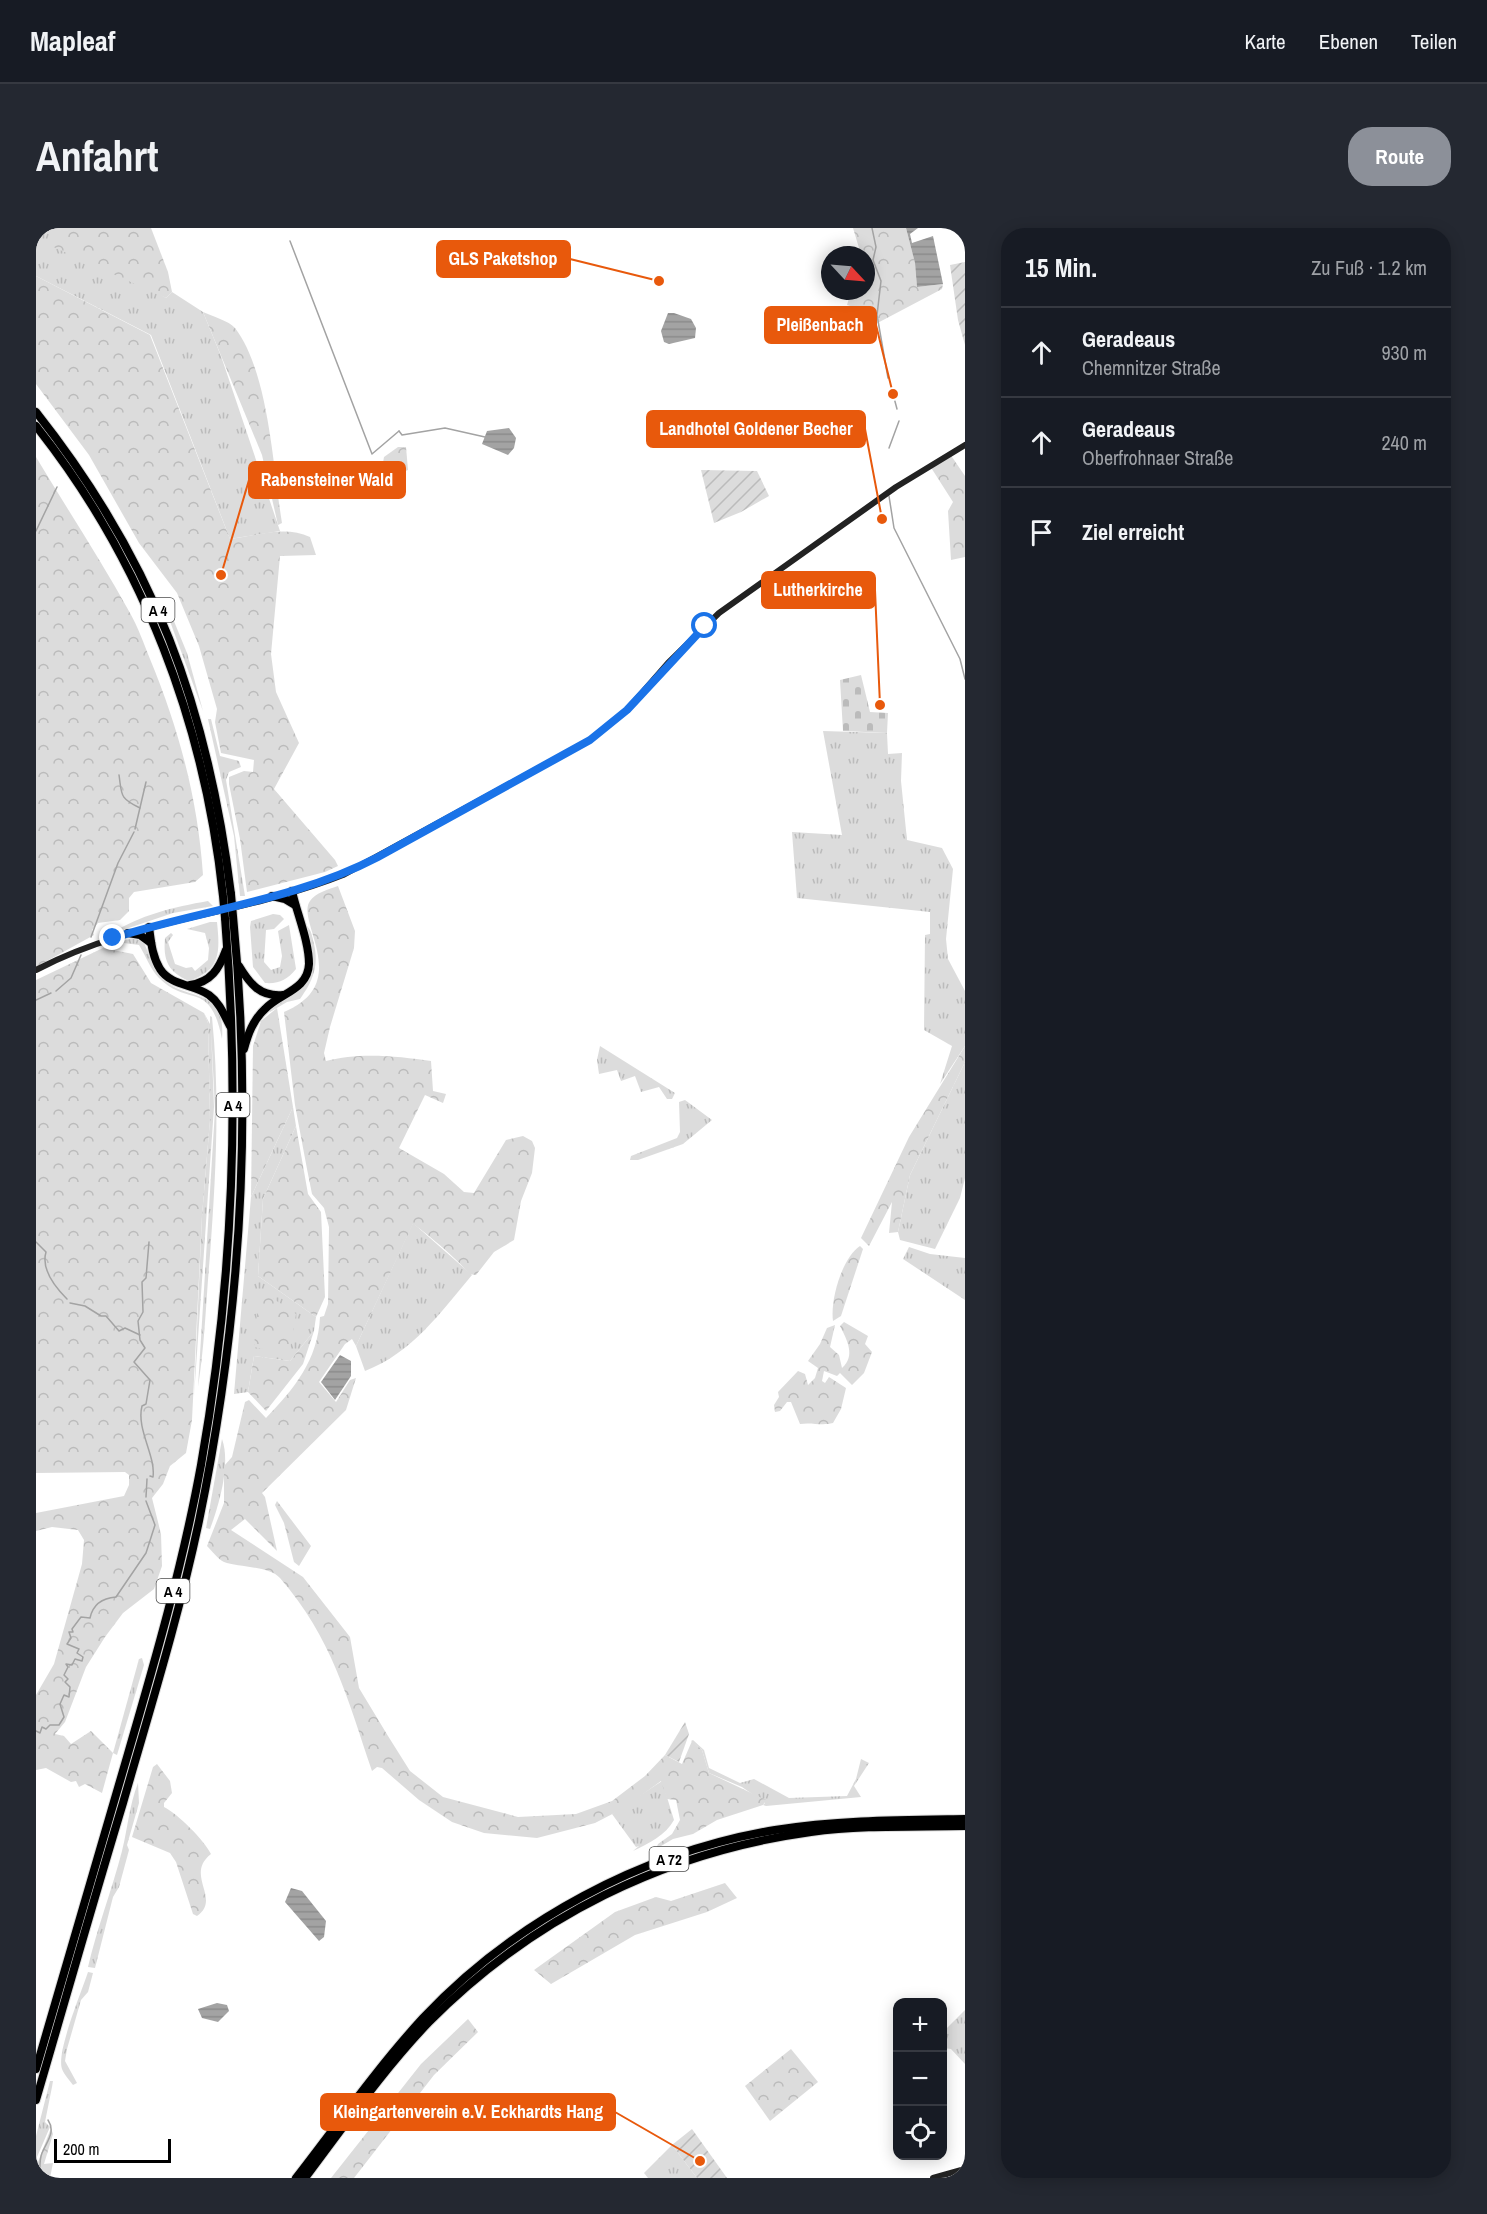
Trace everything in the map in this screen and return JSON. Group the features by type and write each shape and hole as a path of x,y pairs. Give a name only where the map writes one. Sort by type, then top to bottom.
{"highway":[{"name":"A 4","path":"36,412 77,466 122,538 172,644 195,709 212,770 231,894 227,946 232,1030 232,1154 227,1268 201,1465 163,1632 45,2038 36,2100"},
{"name":"A 4","path":"36,426 81,488 111,538 144,601 167,653 187,712 203,773 223,896 238,964 242,1057 240,1190 235,1272 220,1399 207,1482 171,1634 51,2048 40,2067"},
{"path":"242,1057 256,1019 268,1005 301,984 309,965 292,891"},
{"path":"272,896 285,899 295,905"},
{"path":"149,927 151,943 162,971 171,980 204,992 214,1000 232,1030"},
{"path":"128,933 140,935 151,943"},
{"path":"184,985 198,984 213,975 227,946"},
{"path":"238,964 249,983 257,990 272,995 284,995"},
{"name":"A 72","path":"296,2178 366,2085 430,2011 505,1946 574,1902 662,1861 720,1842 772,1830 835,1823 965,1819"},
{"name":"A 72","path":"305,2178 387,2071 461,1991 510,1952 556,1920 595,1899 666,1868 722,1850 772,1838 837,1830 965,1826"}],"main road":[{"path":"36,970 98,942 335,878 369,862 590,740 627,710 668,663 719,613 887,493 965,445"},
{"path":"933,2178 965,2169"}],"green space":[{"path":"36,228 49,228 166,298 172,292 203,312 221,356 280,531 230,539 151,335 36,276"},
{"path":"49,228 151,228 168,272 172,292 166,298 49,245"},
{"path":"853,228 906,228 915,263 917,287 943,284 942,289 868,328 864,310 847,305 848,300 875,300 875,246 858,246"},
{"path":"965,262 965,345 958,320 950,265"},
{"path":"36,276 150,335 230,539 270,532 291,532 310,537 316,555 280,556 271,654 276,692 299,743 274,789 338,866 325,872 247,892 229,777 244,771 253,772 254,760 221,753 215,722 217,709 199,646 177,593 139,543 89,455 36,384"},
{"path":"203,312 235,328 255,369 272,449 282,523 278,525 262,455"},
{"path":"398,447 406,447 408,470 394,476 381,474 384,457"},
{"path":"950,454 965,476 965,557 951,560 948,511 953,502 930,466"},
{"path":"36,457 119,593 143,642 170,712 186,765 197,819 203,875 195,882 134,892 129,898 129,911 120,920 98,923 92,930 94,935 36,967"},
{"path":"701,470 757,471 769,496 741,512 714,523"},
{"path":"164,605 169,609 187,653 203,711"},
{"path":"861,675 870,712 888,713 887,733 843,731 840,680"},
{"path":"208,719 211,719 220,756 239,761 241,767 229,772 226,780 245,896 240,896 234,836"},
{"path":"823,731 887,733 888,754 902,753 901,781 907,840 942,848 953,869 946,939 948,959 965,991 965,1046 940,1084 952,1046 924,1030 925,935 930,934 930,912 797,898 792,832 842,835"},
{"path":"338,886 355,931 354,948 330,1027 324,1053 326,1061 351,1056 392,1056 431,1061 433,1091 446,1094 443,1103 425,1095 399,1148 444,1174 464,1192 474,1193 506,1140 523,1136 532,1141 535,1148 532,1173 521,1201 514,1240 494,1252 476,1275 469,1274 460,1263 413,1224 356,1346 352,1339 345,1344 319,1382 336,1402 350,1380 356,1378 346,1410 262,1493 265,1497 277,1551 245,1519 231,1530 303,1577 350,1637 359,1688 410,1771 443,1797 518,1817 576,1814 612,1801 645,1776 665,1755 682,1764 692,1741 702,1750 709,1773 766,1800 763,1805 717,1820 693,1834 673,1839 656,1849 658,1844 672,1834 680,1820 676,1800 667,1799 661,1781 624,1808 595,1823 537,1838 484,1833 452,1822 419,1800 382,1768 377,1767 372,1771 336,1669 313,1623 298,1600 275,1574 224,1562 207,1546 224,1503 224,1466 232,1457 245,1402 249,1400 266,1418 286,1396 303,1373 315,1347 320,1317 324,1316 328,1304 329,1227 324,1208 312,1194 295,1105 284,1012 305,1000 315,985 319,969 318,953 307,910 310,901 319,894"},
{"path":"208,901 213,906 173,913 111,934 157,913"},
{"path":"273,914 280,915 284,919 274,929 266,930 264,962 271,970 280,967 282,956 278,931 289,925 296,969 282,980 265,983 253,967 250,927 251,921"},
{"path":"217,922 216,959 200,977 189,981 176,974 168,964 165,938 171,933 173,935 168,942 175,964 186,968 192,967 195,971 208,960 209,948 205,933 187,929"},
{"path":"307,926 312,934 316,959 308,986 300,999 287,1002 270,1012 269,1010 295,993 308,977 311,957"},
{"path":"135,938 144,943 154,967 164,980 174,987 212,1003 222,1022 222,1039 217,1020 205,1001 170,987 159,978 139,945 116,942"},
{"path":"103,948 133,954 151,983 204,1013 208,1023 210,1120 202,1216 192,1420 186,1453 170,1466 163,1484 152,1498 161,1534 162,1566 154,1589 123,1613 105,1637 86,1667 65,1722 55,1734 64,1736 71,1744 91,1731 113,1753 102,1793 85,1784 79,1787 76,1781 71,1782 46,1768 36,1770 36,1695 54,1664 82,1564 84,1540 78,1530 52,1527 36,1531 36,1513 124,1496 129,1485 129,1475 125,1472 36,1473 36,980"},
{"path":"277,1008 293,1107 251,1197 253,1046 261,1021"},
{"path":"204,1013 210,1024 210,1016 212,1017 216,1077 216,1136 210,1255 198,1387 215,1110 211,1029 214,1107 194,1396 202,1216 210,1120 208,1023"},
{"path":"600,1046 675,1093 672,1099 667,1099 659,1087 641,1092 635,1076 621,1081 617,1070 599,1074 597,1060"},
{"path":"965,1046 965,1062 910,1175 898,1232 889,1233 892,1202 869,1246 861,1238 909,1137"},
{"path":"965,1062 965,1178 960,1198 935,1249 900,1240 898,1232 910,1175"},
{"path":"685,1100 712,1120 683,1144 638,1160 630,1160 631,1156 677,1138 680,1132 679,1102"},
{"path":"293,1107 296,1126 263,1199 258,1276 316,1317 314,1331 290,1361 254,1356 248,1392 234,1394 251,1197"},
{"path":"296,1126 308,1194 321,1212 325,1297 316,1317 258,1276 263,1199"},
{"path":"413,1223 472,1275 437,1317 411,1342 397,1354 365,1371 356,1346"},
{"path":"860,1246 863,1249 841,1316 833,1321 835,1291 848,1260"},
{"path":"909,1247 930,1254 965,1258 965,1300 903,1259"},
{"path":"259,1289 296,1314 289,1355 254,1347"},
{"path":"844,1322 868,1336 865,1344 872,1352 864,1373 852,1385 840,1373 837,1376 824,1371 822,1381 825,1383 829,1377 846,1388 841,1409 833,1423 800,1424 791,1402 787,1402 780,1411 775,1412 774,1405 779,1397 778,1392 798,1371 805,1374 808,1385 815,1378 818,1368 808,1361 820,1344 827,1328 835,1325 830,1347 839,1355 842,1368 846,1363 849,1358 849,1348 840,1326"},
{"path":"314,1331 303,1364 266,1411 248,1392 254,1356 290,1361"},
{"path":"222,1439 225,1472 210,1529 206,1528"},
{"path":"277,1501 311,1546 299,1566 294,1562 284,1523 275,1505"},
{"path":"142,1658 144,1665 117,1755 113,1753 139,1659"},
{"path":"685,1722 689,1734 679,1762 665,1755"},
{"path":"693,1740 704,1750 709,1768 740,1783 754,1779 789,1798 847,1796 856,1779 861,1759 869,1763 854,1786 861,1797 766,1806 742,1787 709,1773 702,1750 691,1741"},
{"path":"157,1764 170,1781 172,1793 164,1803 164,1807 190,1828 211,1854 201,1870 206,1902 204,1909 197,1916 193,1914 176,1862 170,1853 132,1837 153,1767"},
{"path":"662,1781 674,1820 661,1835 633,1851 639,1846 636,1847 612,1814"},
{"path":"138,1783 139,1803 127,1845 129,1850 119,1887 113,1897 95,1968 88,1967 122,1851"},
{"path":"725,1883 737,1898 707,1912 635,1935 551,1984 534,1970 615,1912 656,1897 671,1901"},
{"path":"88,1972 93,1973 88,1992 81,2000 65,2061 77,2083 73,2085 62,2069 61,2061 66,2036"},
{"path":"965,2010 965,2064 951,2049 947,2048 947,2028"},
{"path":"468,2019 478,2032 434,2075 354,2178 331,2178 421,2064"},
{"path":"791,2049 818,2082 770,2121 745,2086"},
{"path":"50,2081 53,2081 45,2122 50,2127 37,2157 38,2178 36,2178 36,2136"},
{"path":"51,2128 53,2134 44,2164 53,2163 50,2178 38,2178 36,2167"},
{"path":"692,2129 727,2178 697,2178 672,2145"},
{"path":"672,2145 697,2178 648,2178 644,2173"}],"shaded area":[{"path":"906,228 918,228 910,234 912,243 933,236 943,284 917,287 915,263"},
{"path":"668,313 691,319 696,328 695,338 669,344 664,342 661,331"},
{"path":"509,428 516,438 514,448 508,455 482,444 487,431"},
{"path":"340,1355 351,1361 351,1376 335,1400 321,1382"},
{"path":"291,1888 302,1891 326,1921 324,1937 319,1941 285,1902"},
{"path":"217,2003 227,2005 229,2011 218,2022 202,2018 198,2009"}],"waterway":[{"path":"872,228 876,247 873,260 881,281 877,315 888,378"},
{"path":"290,241 372,454 399,431"},
{"path":"893,394 897,409"},
{"path":"889,448 899,421"},
{"path":"399,431 402,435 445,428 485,437"},
{"path":"36,531 57,487"},
{"path":"889,496 894,528 960,659 965,679"},
{"path":"119,775 123,795 140,808"},
{"path":"135,829 146,782"},
{"path":"91,937 118,863 134,832"},
{"path":"56,991 71,978 81,955"},
{"path":"36,1000 51,993"},
{"path":"36,1242 46,1252 45,1265 50,1277 67,1299"},
{"path":"149,1242 146,1278 142,1282 143,1312 138,1321 140,1340 145,1348 134,1362 150,1380 146,1404 142,1406 141,1415 152,1460 153,1477 150,1476"},
{"path":"70,1303 85,1306 101,1316 106,1316 119,1331 125,1328 140,1335"},
{"path":"146,1497 147,1479"},
{"path":"36,1731 40,1733 42,1727 46,1729 50,1725 59,1725 64,1717 60,1704 64,1695 69,1697 70,1687 65,1682 68,1679 64,1675 68,1667 66,1664 72,1665 75,1659 82,1661 83,1657 77,1653 79,1649 67,1644 71,1638 69,1632 73,1632 72,1629 81,1617 90,1618 99,1603 116,1597 146,1553 155,1525 146,1501"},
{"path":"40,2178 41,2156 51,2133 48,2120"}],"place":[{"name":"GLS Paketshop","path":"659,281"},
{"name":"Pleißenbach","path":"893,394"},
{"name":"Landhotel Goldener Becher","path":"882,519"},
{"name":"Rabensteiner Wald","path":"221,575"},
{"name":"Lutherkirche","path":"880,705"},
{"name":"Kleingartenverein e.V. Eckhardts Hang","path":"700,2161"}],"route":[{"path":"113,938 302,889 335,878 378,857 590,740 627,710 668,663 705,626"}]}
